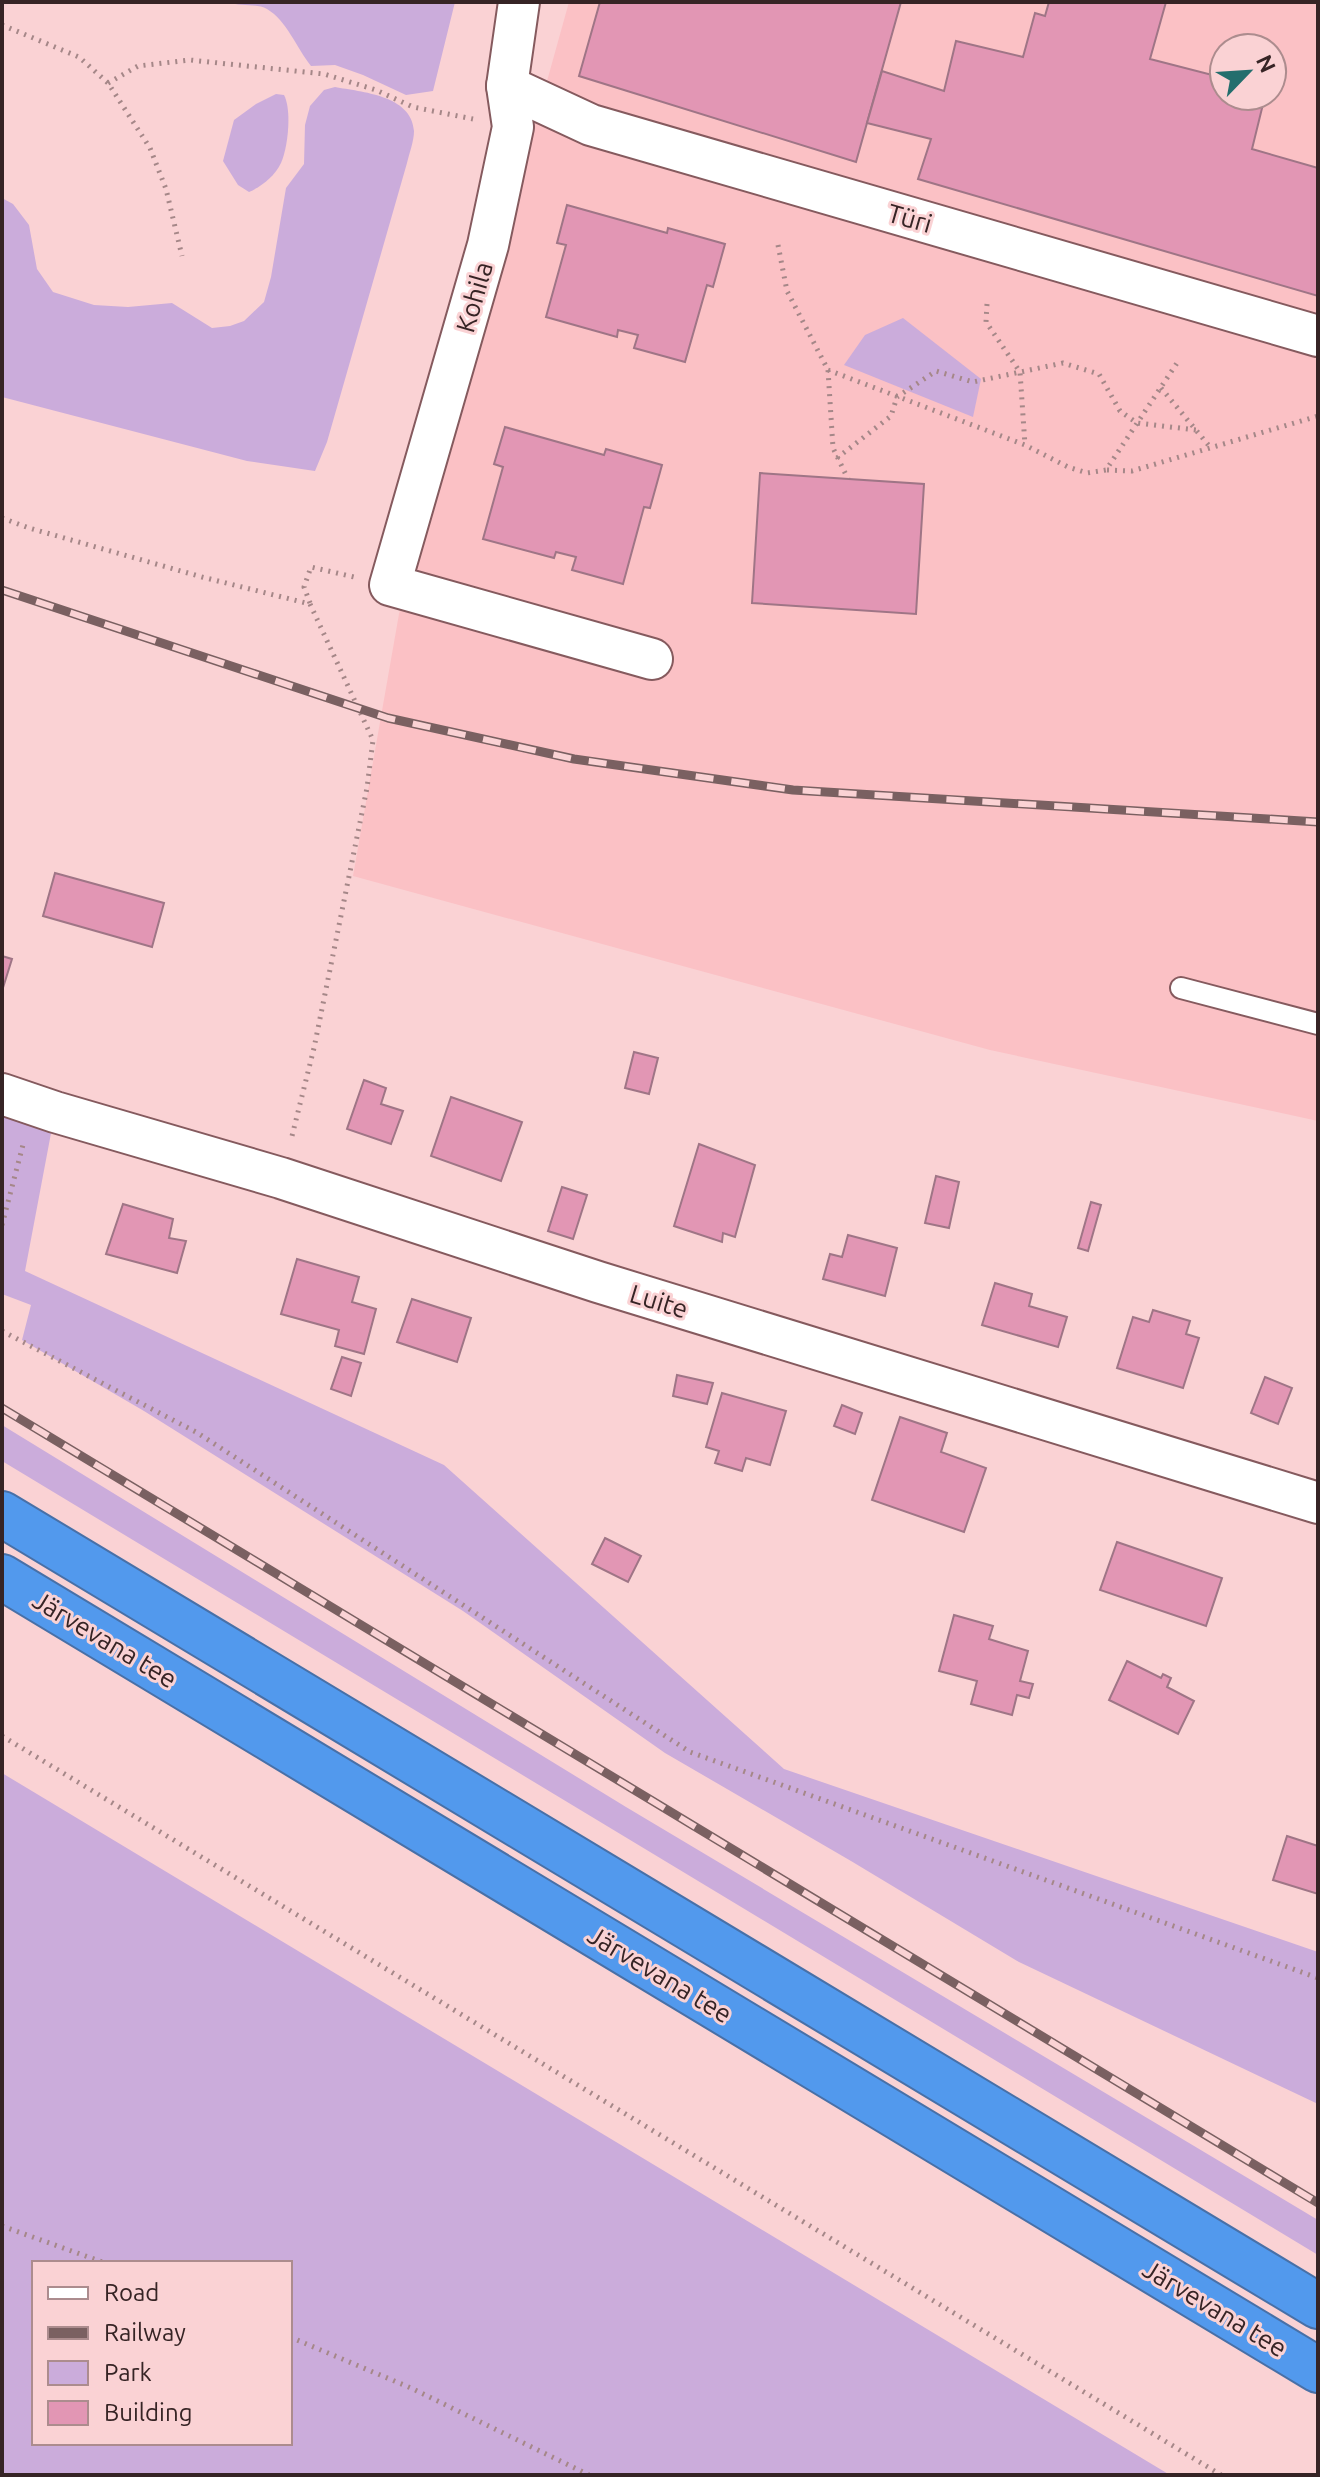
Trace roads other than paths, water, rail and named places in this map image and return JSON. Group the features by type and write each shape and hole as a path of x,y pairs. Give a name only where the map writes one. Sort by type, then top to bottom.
{"highway":[{"name":"Järvevana tee","path":"2,1514 1318,2306"},
{"name":"Järvevana tee","path":"2,1577 1318,2370"}],"street":[{"name":"Kohila","path":"519,2 507,86 513,127 488,245 390,585 652,659"},
{"name":"Türi","path":"507,86 591,125 1318,336"},
{"name":"Luite","path":"18,1099 281,1178 598,1282 1318,1503"}],"lane":[{"path":"1181,988 1318,1024"}],"railway":[{"path":"2,590 388,718 574,759 793,790 1318,822"},
{"path":"2,1408 1318,2203"}]}
